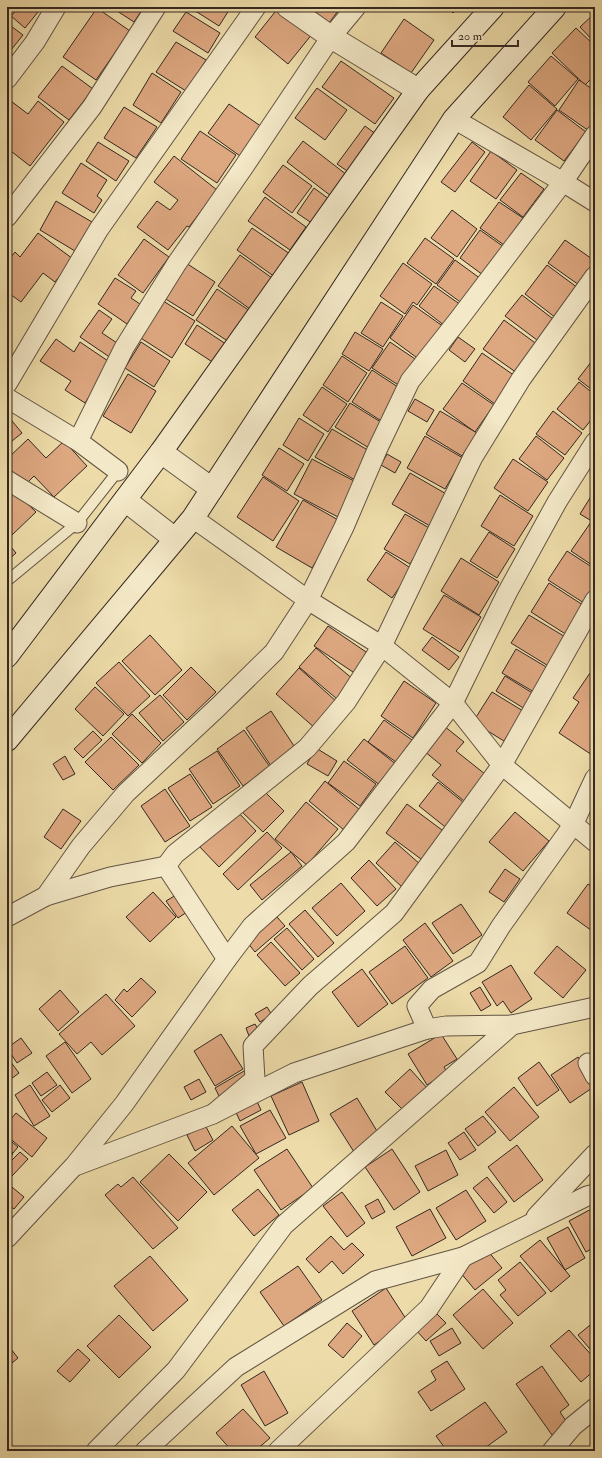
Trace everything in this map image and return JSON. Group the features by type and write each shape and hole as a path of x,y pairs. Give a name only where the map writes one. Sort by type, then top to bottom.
{"main road":[{"path":"288,7 331,38 418,90"},
{"path":"7,656 162,452 418,90 493,7"},
{"path":"7,740 193,518 454,119 555,7"},
{"path":"162,452 212,489"},
{"path":"125,500 175,539"}],"street":[{"path":"7,79 35,42 56,7"},
{"path":"7,217 92,107 156,7"},
{"path":"7,384 99,229 256,7"},
{"path":"78,440 124,348 177,264 331,38 356,7"},
{"path":"454,119 595,202"},
{"path":"46,896 81,846 126,793 274,652 308,600 344,527 377,450 410,381 563,182 595,135"},
{"path":"7,917 46,896 110,877 166,866 175,854 307,748 346,702 382,646 473,458 521,379 595,276"},
{"path":"7,398 78,440 118,471"},
{"path":"7,1238 74,1166 124,1104 252,926 346,842 453,703 506,593 557,502 595,442"},
{"path":"7,480 77,523"},
{"path":"193,518 308,600 382,646 453,703 502,765 595,842"},
{"path":"213,1114 255,1079 253,1046 310,986 394,913 502,765 595,600"},
{"path":"427,1029 417,1006 432,989 478,963 502,926 573,825 595,778"},
{"path":"166,866 227,959"},
{"path":"74,1166 213,1114 294,1073 427,1029 446,1026 512,1025 595,1007"},
{"path":"96,1451 176,1370 284,1225 512,1025"},
{"path":"528,1225 595,1154"},
{"path":"145,1451 236,1367 375,1281 463,1257 587,1196 595,1194"},
{"path":"278,1451 429,1308 463,1257"},
{"path":"552,1451 573,1426 595,1408"}],"lane":[{"path":"7,581 77,523 118,471"}],"building":[{"path":"19,7 42,7 25,28 11,16"},
{"path":"111,7 144,7 134,22"},
{"path":"189,7 231,7 219,26"},
{"path":"279,7 313,33 288,64 255,37"},
{"path":"309,7 341,7 329,23"},
{"path":"447,7 459,7 453,13"},
{"path":"97,8 130,31 96,80 63,57"},
{"path":"186,12 220,33 208,53 173,31"},
{"path":"595,13 595,43 580,27"},
{"path":"404,19 434,40 411,73 381,53"},
{"path":"7,23 23,35 7,55"},
{"path":"576,28 595,46 595,75 585,85 552,53"},
{"path":"176,42 206,60 186,91 156,72"},
{"path":"551,56 578,79 555,106 528,82"},
{"path":"341,61 394,98 375,124 322,87"},
{"path":"62,66 93,89 69,120 38,97"},
{"path":"152,73 181,92 161,123 133,105"},
{"path":"579,80 595,91 595,122 589,131 559,110"},
{"path":"529,85 557,109 531,140 503,117"},
{"path":"317,88 347,110 325,140 295,118"},
{"path":"7,98 28,114 38,101 64,122 30,166 7,148"},
{"path":"229,104 262,127 240,156 208,133"},
{"path":"124,107 157,127 136,158 104,138"},
{"path":"557,110 586,132 564,161 535,140"},
{"path":"365,126 380,137 353,175 337,164"},
{"path":"200,131 236,155 217,183 181,159"},
{"path":"303,141 347,175 331,196 287,162"},
{"path":"98,142 129,161 116,181 86,161"},
{"path":"472,142 485,152 455,192 441,182"},
{"path":"491,151 517,170 496,199 470,181"},
{"path":"174,156 217,190 189,227 187,226 168,250 137,227 157,201 170,210 178,200 154,182"},
{"path":"81,163 107,180 97,196 102,200 94,213 62,193"},
{"path":"283,165 312,186 292,213 263,192"},
{"path":"521,173 544,189 523,217 500,200"},
{"path":"7,182 11,185 7,191"},
{"path":"314,188 333,202 316,226 297,213"},
{"path":"265,197 306,227 290,250 248,221"},
{"path":"56,201 92,222 75,251 40,230"},
{"path":"499,202 523,218 504,245 480,228"},
{"path":"452,210 477,229 457,257 431,238"},
{"path":"252,228 290,254 275,277 237,250"},
{"path":"480,230 504,247 483,275 460,258"},
{"path":"38,233 73,259 55,282 43,273 21,302 7,292 7,262 15,252 20,257"},
{"path":"425,238 454,259 436,284 407,263"},
{"path":"144,239 169,257 143,293 118,275"},
{"path":"565,240 595,261 579,285 548,263"},
{"path":"240,255 272,278 250,309 218,286"},
{"path":"455,260 481,279 463,304 437,285"},
{"path":"183,261 215,282 193,316 161,296"},
{"path":"403,263 432,284 417,305 413,302 405,314 380,296"},
{"path":"547,265 578,288 556,318 525,294"},
{"path":"115,278 136,291 131,298 140,304 127,324 98,304"},
{"path":"434,286 461,305 445,326 419,306"},
{"path":"217,289 250,311 229,342 196,320"},
{"path":"522,295 557,322 541,343 505,316"},
{"path":"160,299 195,321 172,358 136,335"},
{"path":"381,302 403,316 383,347 361,333"},
{"path":"413,305 444,327 420,360 390,338"},
{"path":"99,310 112,319 102,333 120,345 111,358 80,337"},
{"path":"504,320 538,345 517,373 483,349"},
{"path":"197,325 229,346 217,365 185,344"},
{"path":"355,332 383,349 369,371 342,354"},
{"path":"458,337 475,349 465,362 449,350"},
{"path":"56,339 74,352 80,342 111,363 85,403 65,390 71,381 40,361"},
{"path":"141,342 170,361 154,387 125,368"},
{"path":"390,342 421,363 403,388 372,368"},
{"path":"482,353 515,376 495,404 463,381"},
{"path":"342,356 367,373 348,402 323,385"},
{"path":"595,357 595,392 578,379"},
{"path":"372,370 404,391 383,422 352,402"},
{"path":"128,374 156,391 131,433 103,416"},
{"path":"579,382 595,395 595,415 583,430 557,409"},
{"path":"462,383 494,405 475,432 443,409"},
{"path":"322,387 347,404 328,432 303,415"},
{"path":"415,399 434,410 427,422 408,411"},
{"path":"350,403 384,424 369,448 335,427"},
{"path":"440,411 477,433 462,456 426,434"},
{"path":"553,411 582,433 565,455 536,434"},
{"path":"7,415 22,433 7,445"},
{"path":"299,418 324,434 308,461 283,445"},
{"path":"332,429 371,452 355,480 315,457"},
{"path":"425,436 463,458 445,489 407,468"},
{"path":"536,436 564,458 547,480 519,459"},
{"path":"28,439 46,458 64,441 87,466 54,497 34,476 25,485 7,466 7,459"},
{"path":"279,448 304,464 287,491 262,475"},
{"path":"387,454 401,462 395,473 381,465"},
{"path":"312,459 356,482 338,517 294,494"},
{"path":"513,459 548,482 528,511 494,488"},
{"path":"410,473 448,495 430,526 392,504"},
{"path":"263,477 299,501 273,541 237,517"},
{"path":"7,484 36,512 12,535 7,530"},
{"path":"595,490 595,523 580,514"},
{"path":"500,495 533,516 514,546 481,526"},
{"path":"303,500 340,521 312,568 276,547"},
{"path":"405,514 431,529 410,564 384,549"},
{"path":"591,522 595,524 595,567 571,551"},
{"path":"489,532 515,549 497,578 470,561"},
{"path":"7,542 16,553 7,561"},
{"path":"567,551 595,569 595,586 584,603 548,580"},
{"path":"386,552 412,569 392,598 367,580"},
{"path":"461,558 499,582 479,615 441,591"},
{"path":"549,583 586,607 567,635 531,612"},
{"path":"444,595 481,617 460,652 423,629"},
{"path":"529,615 567,638 550,667 511,643"},
{"path":"328,626 369,654 356,674 314,646"},
{"path":"150,635 182,670 155,695 122,661"},
{"path":"432,637 459,657 449,670 422,650"},
{"path":"316,648 354,680 337,699 299,667"},
{"path":"516,649 548,668 534,692 502,673"},
{"path":"119,662 150,696 128,716 96,683"},
{"path":"191,667 216,692 187,720 163,695"},
{"path":"299,668 337,702 315,728 276,694"},
{"path":"590,673 595,676 595,750 592,755 559,733 579,702 573,698"},
{"path":"505,676 534,694 525,709 496,691"},
{"path":"404,681 436,703 413,738 381,716"},
{"path":"95,687 124,714 103,736 75,709"},
{"path":"492,692 523,711 504,741 473,722"},
{"path":"160,695 184,722 163,741 139,713"},
{"path":"271,711 296,749 271,766 246,728"},
{"path":"132,714 161,743 142,763 112,734"},
{"path":"384,720 412,740 396,762 368,742"},
{"path":"444,726 464,742 456,751 490,778 469,805 432,775 441,765 424,751"},
{"path":"244,730 270,767 243,786 217,749"},
{"path":"93,731 102,740 83,758 74,749"},
{"path":"111,737 139,765 113,790 85,762"},
{"path":"364,739 397,765 381,786 347,760"},
{"path":"316,748 337,761 328,776 307,764"},
{"path":"217,751 240,786 213,804 189,769"},
{"path":"65,756 75,774 63,780 53,764"},
{"path":"344,761 376,784 360,806 328,783"},
{"path":"190,774 212,807 190,821 168,788"},
{"path":"325,781 360,810 344,830 309,801"},
{"path":"438,782 468,806 449,830 419,806"},
{"path":"165,789 190,826 165,842 141,806"},
{"path":"262,789 284,811 263,832 241,811"},
{"path":"306,802 338,829 307,865 275,839"},
{"path":"407,804 446,833 425,862 386,833"},
{"path":"63,809 81,821 61,849 44,837"},
{"path":"236,810 256,831 219,867 198,845"},
{"path":"515,812 549,841 523,871 489,842"},
{"path":"267,832 282,848 238,890 223,874"},
{"path":"395,842 421,865 402,887 376,863"},
{"path":"291,852 302,866 262,900 250,885"},
{"path":"369,860 396,889 377,906 351,878"},
{"path":"505,869 520,879 504,902 489,892"},
{"path":"341,883 365,911 337,936 312,908"},
{"path":"588,884 595,889 595,933 567,913"},
{"path":"153,892 176,917 150,942 126,917"},
{"path":"176,895 187,912 178,918 166,901"},
{"path":"461,904 482,935 453,954 432,923"},
{"path":"305,910 334,943 318,957 289,924"},
{"path":"277,917 285,926 255,952 247,942"},
{"path":"425,923 453,961 431,977 403,940"},
{"path":"287,928 314,959 302,970 274,939"},
{"path":"271,942 300,973 285,986 257,955"},
{"path":"405,946 428,978 392,1004 369,972"},
{"path":"557,946 586,970 563,998 534,973"},
{"path":"511,965 532,999 511,1013 503,1001 497,1006 482,982"},
{"path":"362,969 388,1004 358,1027 332,992"},
{"path":"141,978 156,992 132,1017 115,1000 124,989 127,992"},
{"path":"480,987 491,1005 481,1011 470,993"},
{"path":"60,990 79,1012 58,1031 39,1009"},
{"path":"106,994 135,1026 102,1055 91,1042 77,1054 59,1034"},
{"path":"267,1007 272,1015 260,1022 255,1014"},
{"path":"255,1024 259,1031 249,1036 246,1028"},
{"path":"221,1034 243,1069 215,1086 194,1051"},
{"path":"441,1034 457,1059 444,1067 447,1072 427,1085 408,1054"},
{"path":"21,1038 32,1053 17,1063 7,1048"},
{"path":"65,1042 91,1079 72,1093 46,1056"},
{"path":"7,1057 19,1073 7,1082"},
{"path":"578,1057 595,1082 595,1086 570,1103 551,1075"},
{"path":"539,1062 559,1090 537,1106 518,1078"},
{"path":"410,1069 428,1089 404,1111 385,1092"},
{"path":"244,1071 249,1080 219,1096 215,1088"},
{"path":"47,1072 57,1085 41,1096 32,1083"},
{"path":"199,1079 206,1092 191,1100 184,1087"},
{"path":"302,1082 319,1121 289,1135 271,1096"},
{"path":"30,1085 50,1116 34,1126 15,1095"},
{"path":"60,1085 70,1098 52,1112 42,1100"},
{"path":"514,1087 539,1117 510,1141 485,1112"},
{"path":"254,1095 261,1110 240,1121 233,1106"},
{"path":"357,1098 380,1136 354,1152 330,1114"},
{"path":"270,1110 286,1138 256,1154 240,1126"},
{"path":"16,1113 47,1138 32,1157 7,1136 7,1124"},
{"path":"483,1116 496,1132 478,1146 465,1129"},
{"path":"205,1125 213,1140 195,1151 187,1135"},
{"path":"232,1126 259,1158 214,1195 188,1163"},
{"path":"464,1132 476,1150 460,1160 448,1143"},
{"path":"7,1138 18,1147 13,1153 7,1148"},
{"path":"517,1145 543,1180 514,1202 488,1167"},
{"path":"7,1149 13,1154 7,1161"},
{"path":"287,1149 313,1188 281,1210 254,1170"},
{"path":"392,1149 420,1192 394,1210 365,1167"},
{"path":"446,1150 458,1175 428,1191 415,1166"},
{"path":"20,1152 28,1159 12,1176 7,1171 7,1165"},
{"path":"169,1154 207,1192 178,1221 140,1182"},
{"path":"133,1177 178,1228 153,1249 105,1195 118,1184 121,1187"},
{"path":"487,1177 507,1202 494,1213 473,1188"},
{"path":"7,1183 24,1197 14,1209 7,1204"},
{"path":"258,1189 279,1215 254,1236 232,1210"},
{"path":"466,1190 486,1221 456,1240 436,1208"},
{"path":"342,1192 365,1223 347,1237 323,1206"},
{"path":"378,1199 385,1212 372,1219 365,1206"},
{"path":"595,1207 595,1247 586,1252 569,1221"},
{"path":"430,1209 446,1238 412,1256 396,1227"},
{"path":"568,1227 585,1258 565,1270 547,1238"},
{"path":"331,1236 344,1250 352,1243 364,1255 343,1274 332,1261 319,1273 306,1259"},
{"path":"540,1240 570,1276 551,1292 520,1256"},
{"path":"487,1250 502,1268 475,1290 460,1272"},
{"path":"150,1256 188,1300 153,1331 114,1286"},
{"path":"520,1262 546,1293 518,1316 500,1295 506,1290 498,1280"},
{"path":"298,1266 322,1300 284,1326 260,1292"},
{"path":"386,1288 408,1322 374,1345 352,1311"},
{"path":"483,1289 513,1323 483,1349 453,1315"},
{"path":"434,1311 446,1323 426,1341 415,1329"},
{"path":"119,1315 151,1347 119,1378 87,1346"},
{"path":"595,1321 595,1355 578,1335"},
{"path":"347,1323 362,1336 343,1358 328,1345"},
{"path":"452,1328 461,1343 439,1356 430,1341"},
{"path":"569,1330 595,1359 595,1370 581,1382 550,1346"},
{"path":"7,1344 18,1358 7,1367"},
{"path":"78,1349 90,1360 70,1382 57,1371"},
{"path":"447,1361 465,1389 431,1411 418,1392 436,1380 431,1371"},
{"path":"542,1366 569,1405 560,1412 568,1424 552,1435 516,1384"},
{"path":"264,1371 288,1413 265,1426 241,1385"},
{"path":"485,1402 507,1432 482,1451 447,1451 436,1436"},
{"path":"243,1409 270,1438 255,1451 232,1451 216,1433"}]}
